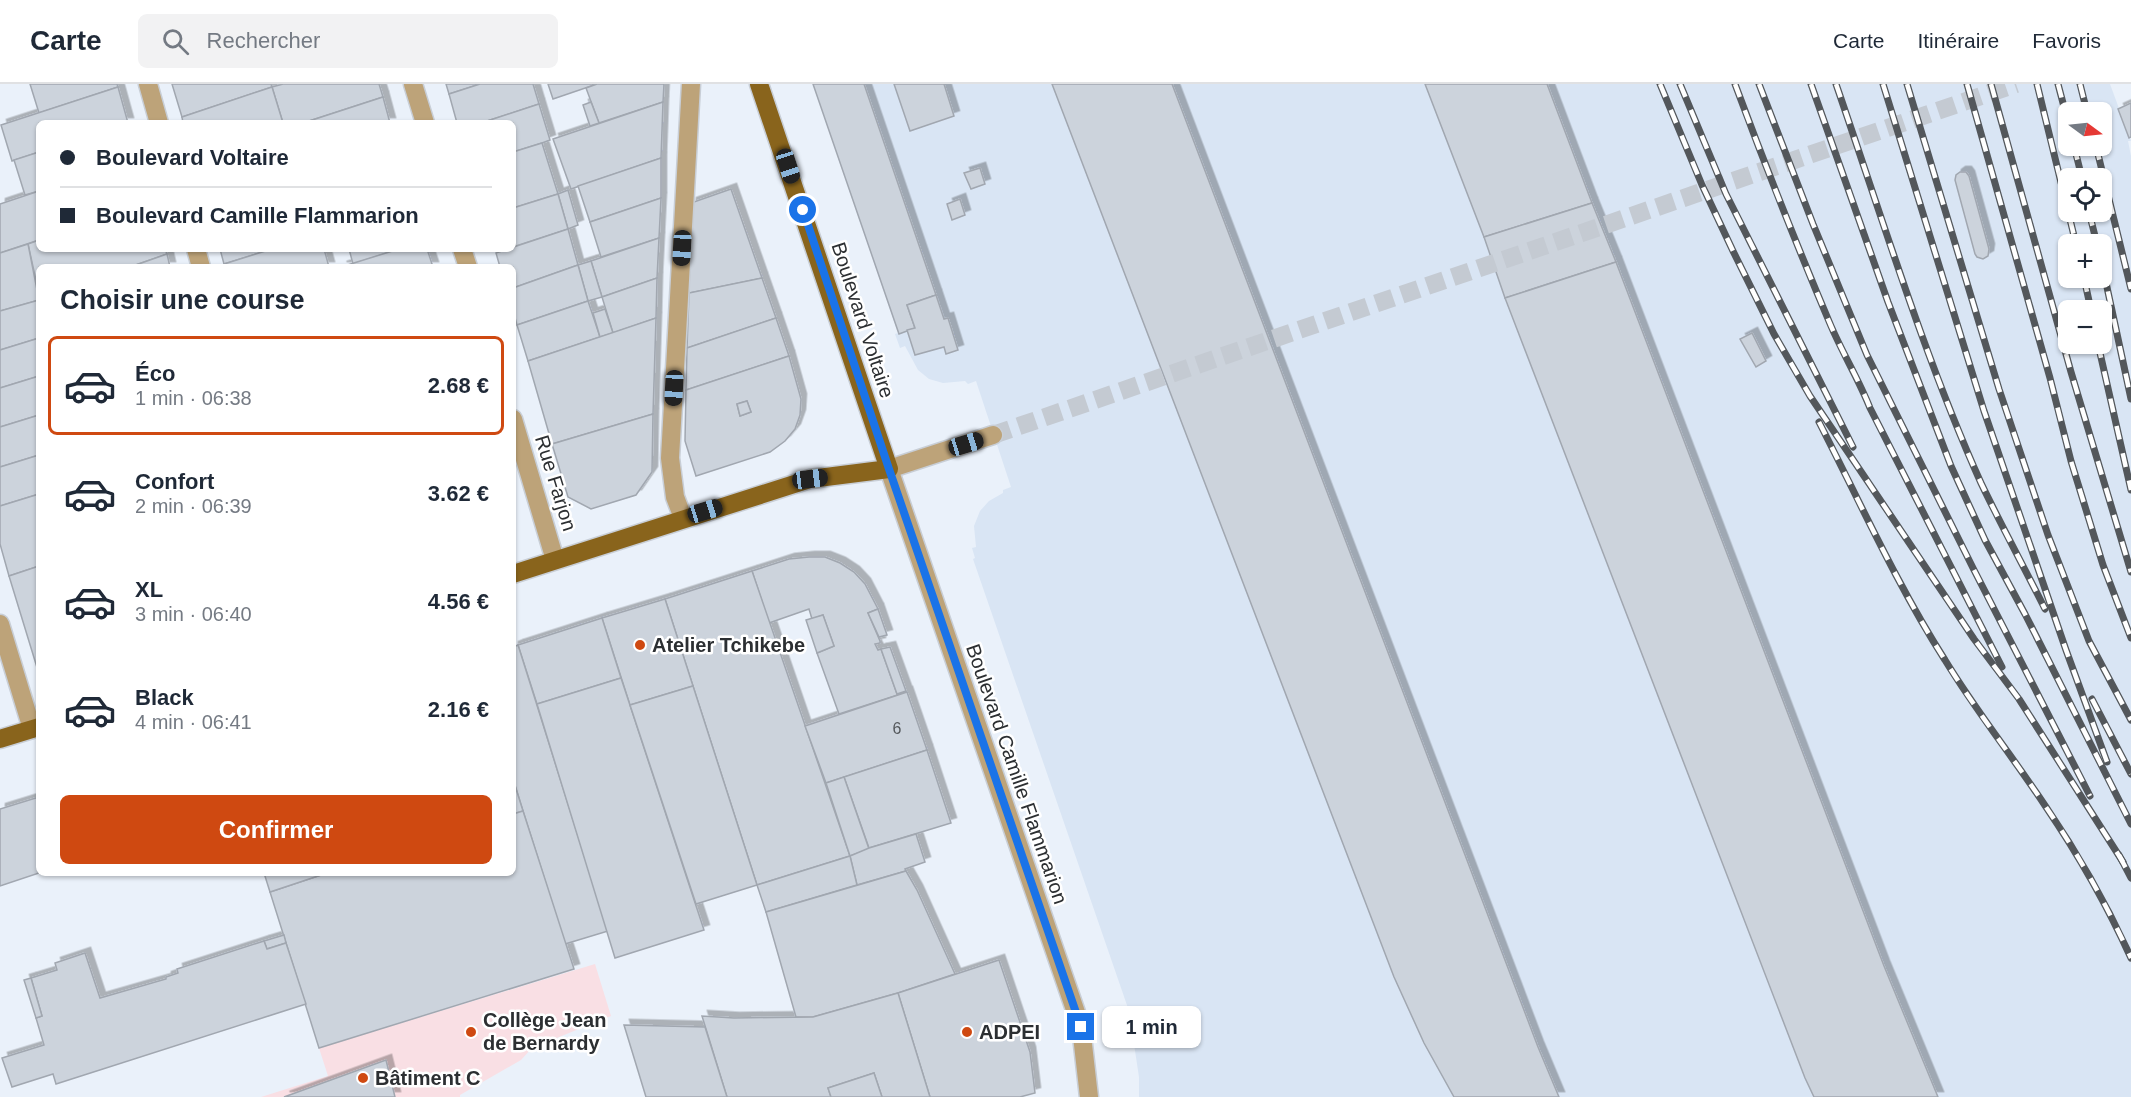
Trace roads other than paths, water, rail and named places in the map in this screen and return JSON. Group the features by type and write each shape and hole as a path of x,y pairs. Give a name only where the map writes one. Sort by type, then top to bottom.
{"main road":[{"name":"Boulevard Voltaire","path":"759,84 889,469"},
{"path":"516,573 810,479 889,469"},
{"path":"0,739 35,728"}],"street":[{"path":"147,84 158,120"},
{"path":"413,84 424,120"},
{"path":"683,518 675,497 670,458 691,84"},
{"name":"Rue Farjon","path":"516,429 555,560"},
{"path":"889,469 993,435"},
{"name":"Boulevard Camille Flammarion","path":"889,469 1081,1027 1089,1097"},
{"path":"0,624 35,728"}],"tunnel":[{"path":"993,435 2016,84"}],"railway":[{"path":"1660,84 1702,185 1733,251 1774,334 1810,396 1974,639 2019,699 2123,862"},
{"path":"1680,84 1726,194 1853,447"},
{"path":"1735,84 1806,266 1836,336 1870,408 2002,667"},
{"path":"1759,84 1867,355 2090,796"},
{"path":"1811,84 1888,302 1951,466 1985,540 2131,824"},
{"path":"1836,84 1940,385 1981,483 2045,609"},
{"path":"1883,84 1984,411 2107,762"},
{"path":"1907,84 1999,389 2048,535 2089,641 2131,720"},
{"path":"1967,84 2050,378 2071,461 2103,565 2131,638"},
{"path":"1991,84 2071,372 2131,572"},
{"path":"2037,84 2074,234"},
{"path":"2058,84 2063,102"},
{"path":"2080,84 2084,102"},
{"path":"2076,156 2080,168"},
{"path":"2098,156 2131,289"},
{"path":"2092,222 2094,234"},
{"path":"2086,288 2089,300"},
{"path":"2107,288 2131,399"},
{"path":"2100,354 2131,490"},
{"path":"1819,422 1927,632 2069,843 2092,880 2131,958"},
{"path":"2092,699 2131,774"},
{"path":"2119,855 2131,878"}],"place":[{"name":"Atelier Tchikebe","path":"640,645"},
{"name":"Collège Jean de Bernardy","path":"471,1032"},
{"name":"ADPEI","path":"967,1032"},
{"name":"Bâtiment C","path":"363,1078"}]}
